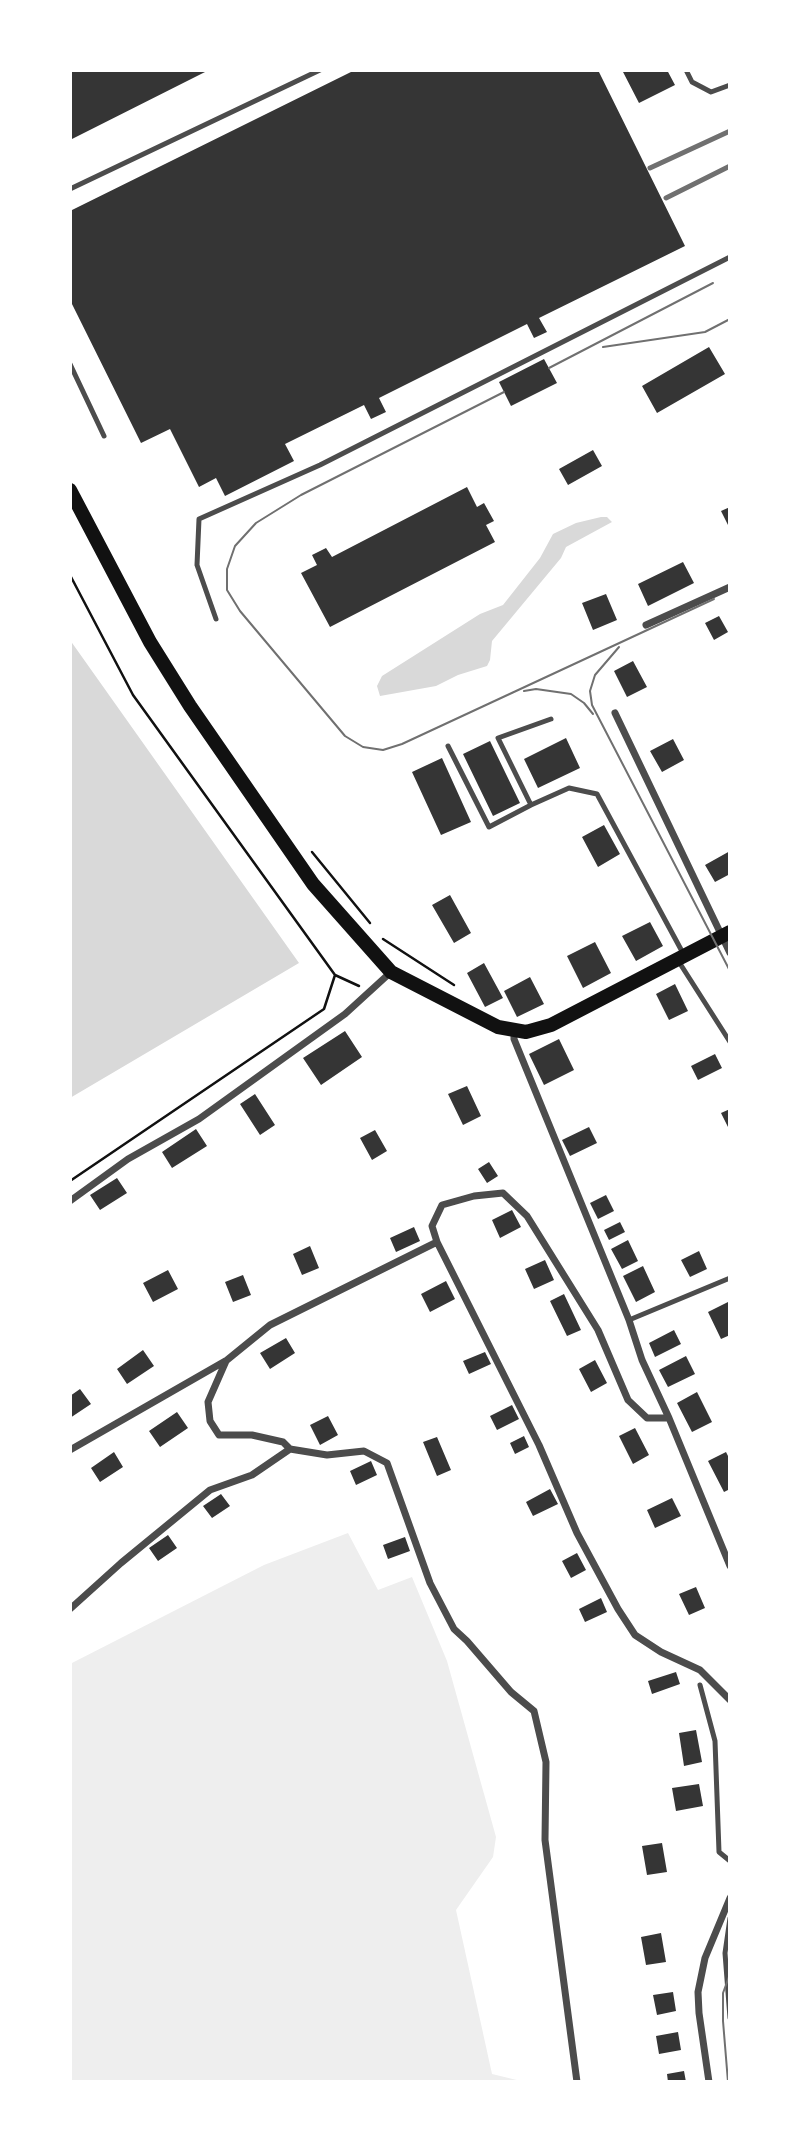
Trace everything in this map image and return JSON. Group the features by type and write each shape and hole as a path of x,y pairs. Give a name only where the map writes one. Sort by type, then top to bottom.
{"main road":[{"path":"70,490 150,642 190,706 313,884 391,972 498,1027 526,1032 551,1025 725,934"}],"street":[{"path":"646,625 730,587"},
{"path":"615,713 725,934 730,953"},
{"path":"70,1201 128,1159 199,1119 345,1014 391,972"},
{"path":"514,1030 514,1039 629,1320 642,1360 730,1566"},
{"path":"669,1419 647,1418 628,1399 598,1330 527,1216 503,1193 474,1196 442,1205 432,1226 437,1242 539,1445 577,1533 618,1609 635,1635 662,1652 700,1670 730,1700"},
{"path":"70,1450 227,1360 270,1325 437,1242"},
{"path":"227,1360 208,1402 210,1421 219,1435 252,1435 284,1442 290,1449 327,1455 364,1451 387,1463 430,1583 454,1629 511,1692 534,1711 546,1762 545,1840 577,2082"},
{"path":"70,1609 210,1490 252,1475 290,1449"},
{"path":"709,2082 698,1992 705,1958 730,1898"}],"lane":[{"path":"70,189 320,70"},
{"path":"686,70 692,82 711,92 730,85"},
{"path":"216,619 197,565 199,519 332,459 730,257"},
{"path":"70,364 104,436"},
{"path":"531,805 498,738 551,719"},
{"path":"448,746 489,827 569,788 597,794 683,965 730,1042"},
{"path":"629,1320 730,1278"},
{"path":"700,1685 715,1741 719,1852 730,1861"},
{"path":"730,1918 725,1953 730,2018"}],"path":[{"path":"70,575 133,695 335,975 370,991"},
{"path":"312,852 376,929"},
{"path":"384,939 454,986"},
{"path":"70,1181 324,1009 335,975"}],"shaded area":[{"path":"607,517 612,522 566,547 561,558 492,641 487,666 458,675 436,686 380,696 377,686 382,676 480,614 503,605 540,558 553,534 576,523"},
{"path":"70,640 299,963 70,1098"},
{"path":"348,1533 378,1590 412,1577 447,1661 496,1837 493,1857 456,1910 492,2074 525,2082 70,2082 70,1664 264,1565"}],"building":[{"path":"70,70 209,70 70,140"},
{"path":"355,70 598,70 685,246 539,318 547,332 534,338 527,324 379,398 386,412 371,419 364,405 285,444 294,461 225,496 216,478 199,487 170,429 141,443 70,300 70,211"},
{"path":"622,70 667,70 675,85 639,103"},
{"path":"709,347 725,374 657,413 642,386"},
{"path":"544,359 557,383 511,406 499,382"},
{"path":"593,450 602,466 568,485 559,469"},
{"path":"467,487 477,507 484,503 494,521 486,525 495,542 330,627 301,573 317,565 312,555 326,548 332,557"},
{"path":"730,507 730,529 721,511"},
{"path":"683,562 694,583 648,606 638,584"},
{"path":"606,594 617,620 593,630 582,603"},
{"path":"719,616 728,632 714,640 705,623"},
{"path":"633,661 647,687 627,697 614,671"},
{"path":"566,738 580,768 538,788 524,759"},
{"path":"673,739 684,760 662,772 650,751"},
{"path":"490,741 520,803 493,816 463,754"},
{"path":"442,758 471,822 441,835 412,772"},
{"path":"604,825 620,854 598,867 582,837"},
{"path":"730,851 730,874 715,882 705,865"},
{"path":"450,895 471,933 454,943 432,905"},
{"path":"650,922 663,946 636,961 622,936"},
{"path":"595,942 611,973 583,988 567,956"},
{"path":"484,963 503,998 485,1007 467,973"},
{"path":"530,977 544,1004 517,1017 504,991"},
{"path":"675,984 688,1011 669,1020 656,994"},
{"path":"345,1031 362,1057 321,1085 303,1058"},
{"path":"559,1039 574,1070 544,1085 529,1054"},
{"path":"715,1054 722,1068 698,1080 691,1066"},
{"path":"467,1086 481,1116 463,1125 448,1094"},
{"path":"255,1094 275,1125 260,1135 240,1104"},
{"path":"730,1109 730,1126 728,1127 721,1113"},
{"path":"589,1127 597,1143 570,1156 562,1140"},
{"path":"196,1129 207,1146 172,1168 162,1152"},
{"path":"375,1130 387,1151 372,1160 360,1138"},
{"path":"489,1162 498,1176 487,1183 478,1169"},
{"path":"117,1178 127,1193 100,1210 90,1195"},
{"path":"606,1195 614,1211 598,1219 590,1203"},
{"path":"512,1210 521,1227 500,1238 492,1220"},
{"path":"620,1222 625,1232 609,1240 604,1230"},
{"path":"414,1227 420,1241 396,1252 390,1238"},
{"path":"628,1240 638,1261 622,1269 611,1249"},
{"path":"310,1246 319,1268 302,1275 293,1254"},
{"path":"699,1251 707,1269 690,1277 681,1260"},
{"path":"545,1260 554,1280 534,1289 525,1269"},
{"path":"643,1266 655,1292 636,1302 623,1276"},
{"path":"168,1270 178,1289 153,1302 143,1283"},
{"path":"243,1275 251,1295 233,1302 225,1282"},
{"path":"446,1281 455,1299 430,1312 421,1294"},
{"path":"564,1294 581,1330 567,1336 550,1301"},
{"path":"728,1302 730,1335 721,1339 708,1312"},
{"path":"674,1330 681,1344 655,1357 649,1343"},
{"path":"286,1338 295,1353 270,1369 260,1353"},
{"path":"143,1350 154,1366 127,1384 117,1369"},
{"path":"485,1352 491,1364 469,1374 463,1361"},
{"path":"686,1356 695,1374 668,1387 659,1370"},
{"path":"595,1360 607,1383 591,1392 579,1369"},
{"path":"80,1389 91,1404 70,1418 70,1396"},
{"path":"697,1392 712,1422 692,1432 677,1403"},
{"path":"512,1405 519,1419 497,1430 490,1416"},
{"path":"177,1412 188,1428 160,1447 149,1431"},
{"path":"328,1416 338,1435 320,1445 310,1425"},
{"path":"635,1428 649,1455 633,1464 619,1436"},
{"path":"524,1436 529,1447 515,1454 510,1443"},
{"path":"437,1437 451,1470 437,1476 423,1442"},
{"path":"114,1452 123,1467 100,1482 91,1468"},
{"path":"726,1452 730,1460 730,1489 724,1492 708,1461"},
{"path":"371,1461 377,1475 356,1485 350,1471"},
{"path":"550,1489 558,1504 533,1516 526,1502"},
{"path":"221,1494 230,1506 212,1518 203,1506"},
{"path":"672,1498 681,1516 655,1528 647,1510"},
{"path":"168,1535 177,1548 158,1561 149,1548"},
{"path":"405,1537 410,1551 388,1559 383,1545"},
{"path":"577,1553 586,1570 571,1578 562,1561"},
{"path":"696,1587 705,1608 689,1615 679,1594"},
{"path":"601,1598 607,1612 585,1622 579,1609"},
{"path":"676,1672 680,1684 652,1694 648,1681"},
{"path":"696,1730 702,1762 684,1766 679,1733"},
{"path":"699,1784 703,1806 676,1811 672,1788"},
{"path":"662,1843 667,1872 647,1875 642,1846"},
{"path":"661,1933 666,1962 646,1965 641,1937"},
{"path":"673,1992 676,2011 657,2015 653,1995"},
{"path":"678,2032 681,2050 659,2054 656,2036"},
{"path":"684,2071 686,2082 668,2082 667,2074"}],"tram line":[{"path":"549,368 713,283"},
{"path":"603,347 705,332 730,319"},
{"path":"504,392 301,495 256,523 235,546 227,569 227,590 240,611 345,736 363,747 383,750 402,744 714,599"},
{"path":"619,647 595,675 590,691 592,705 730,971"},
{"path":"524,691 536,689 571,694 593,714"},
{"path":"728,2082 723,1993 730,1974"}],"railway":[{"path":"650,168 730,131"},
{"path":"666,198 730,166"}]}
